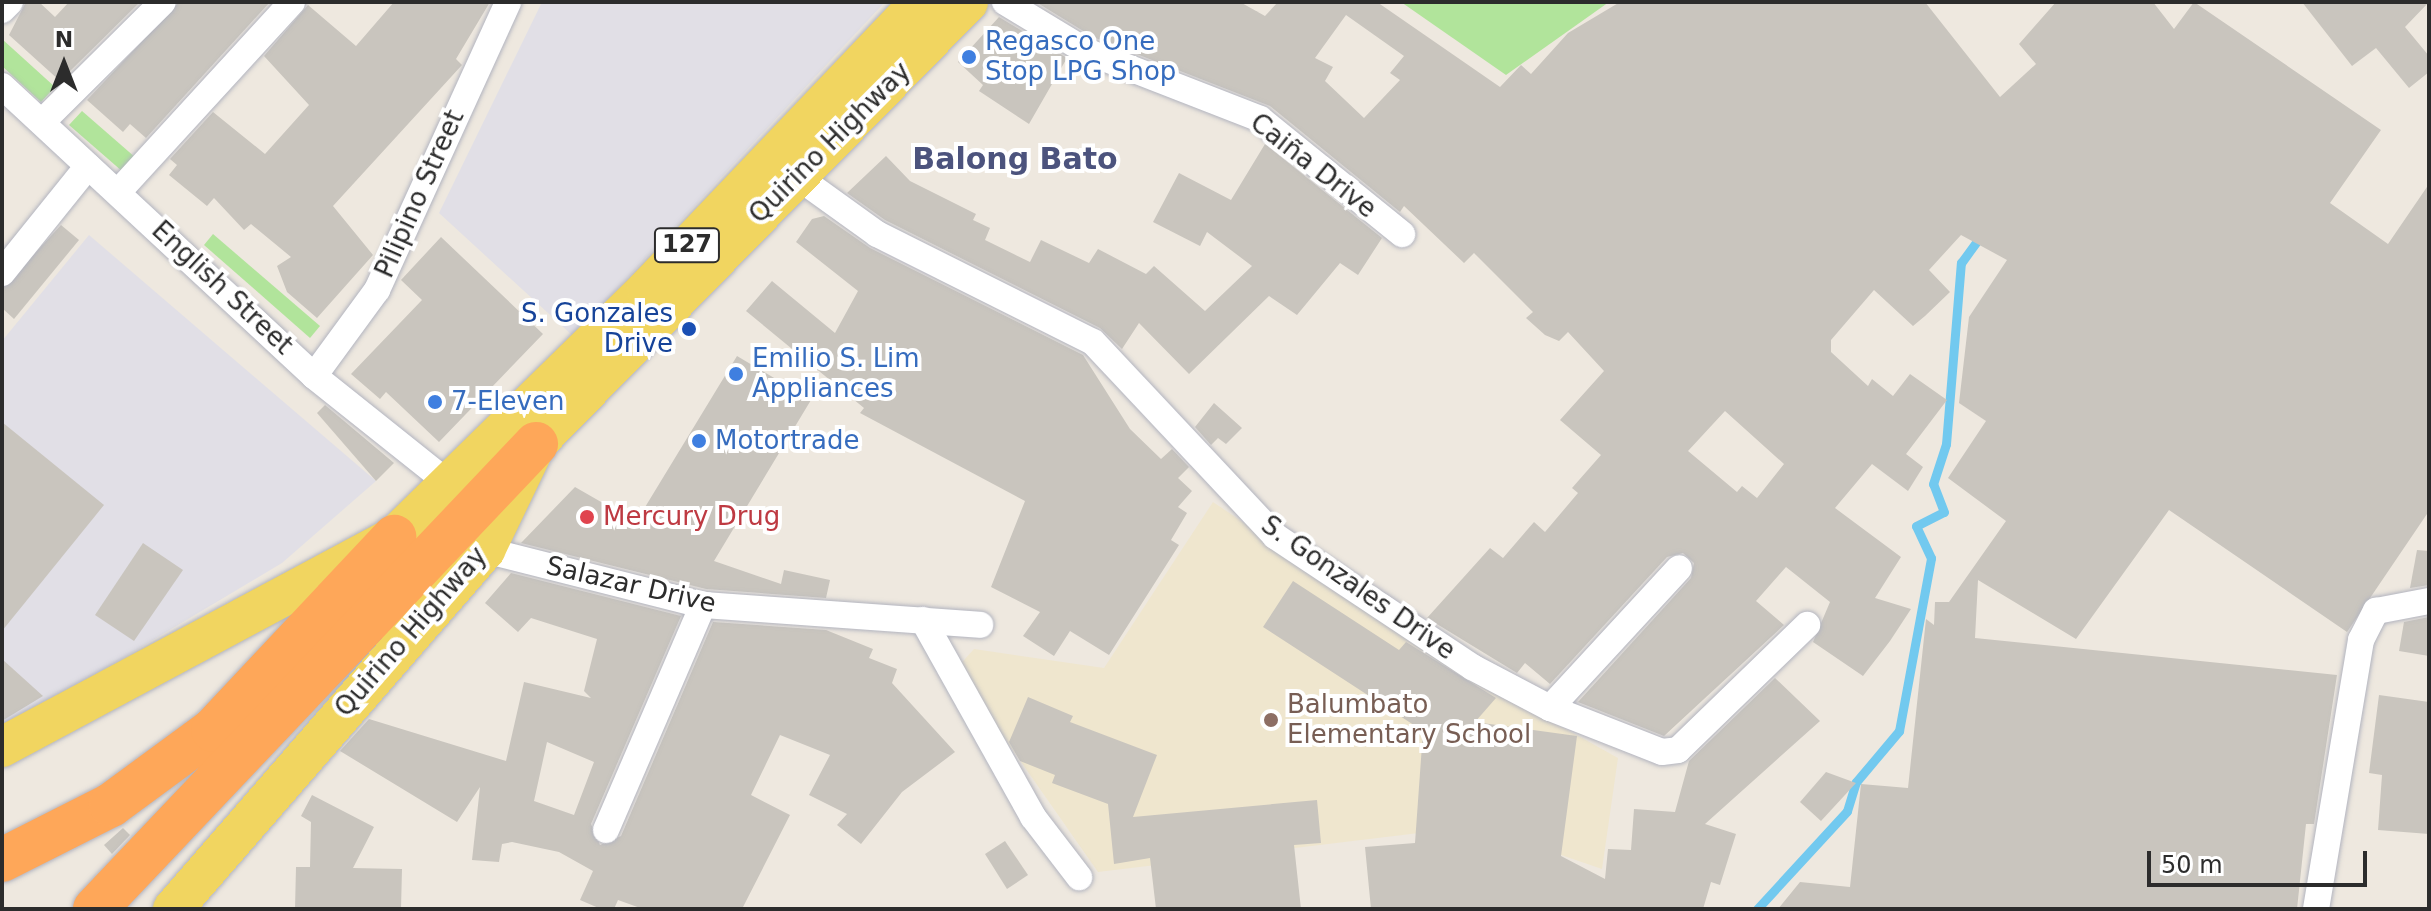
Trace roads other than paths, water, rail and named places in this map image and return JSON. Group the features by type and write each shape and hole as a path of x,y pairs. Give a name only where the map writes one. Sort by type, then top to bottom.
{"highway":[{"path":"2,860 111,805 213,730 330,631 536,444"},
{"path":"95,909 330,631 394,537"}],"main road":[{"name":"Quirino Highway","path":"2,747 394,537 647,289 920,2"},
{"name":"Quirino Highway","path":"173,909 485,550 536,444 795,175 968,2"}],"street":[{"path":"2,10 10,2"},
{"path":"42,122 163,2"},
{"path":"119,191 292,2"},
{"name":"Pilipino Street","path":"314,376 377,290 508,2"},
{"name":"Caiña Drive","path":"1005,2 1086,51 1260,119 1402,234"},
{"name":"English Street","path":"2,86 119,191 314,376 448,483"},
{"path":"2,273 88,166"},
{"name":"S. Gonzales Drive","path":"795,175 877,234 1093,342 1275,536 1472,667 1550,708 1662,752 1678,750 1807,625"},
{"name":"Salazar Drive","path":"485,550 703,605 980,625"},
{"path":"1550,708 1679,568"},
{"path":"2316,909 2361,640 2376,611 2429,601"},
{"path":"606,830 703,605"},
{"path":"923,620 1033,817 1079,877"}],"waterway":[{"path":"1757,909 1847,811 1856,782 1899,731 1931,558 1916,526 1944,512 1933,484 1946,444 1961,263 1983,233"}],"place":[{"name":"Regasco One Stop LPG Shop","path":"969,57"},
{"name":"S. Gonzales Drive","path":"689,329"},
{"name":"Emilio S. Lim Appliances","path":"736,374"},
{"name":"7-Eleven","path":"435,402"},
{"name":"Motortrade","path":"699,441"},
{"name":"Mercury Drug","path":"587,517"},
{"name":"Balumbato Elementary School","path":"1271,720"}],"district":[{"name":"Balong Bato","path":"1015,159"}]}
